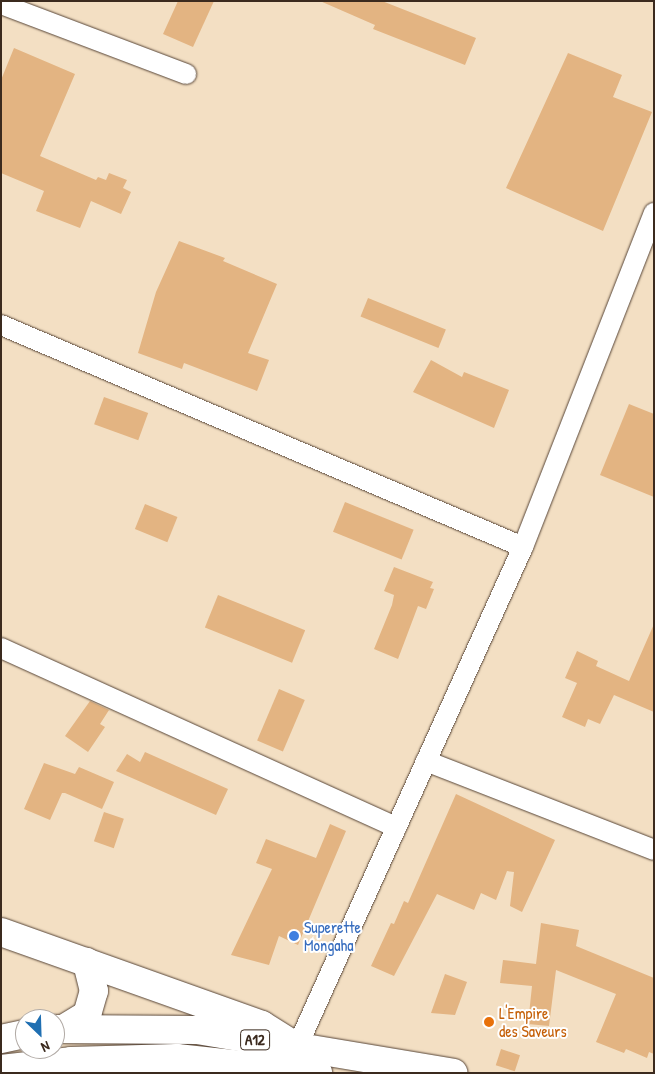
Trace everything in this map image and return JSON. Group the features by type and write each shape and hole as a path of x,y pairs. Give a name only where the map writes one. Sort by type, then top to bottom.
{"main road":[{"name":"A12","path":"1,932 262,1025 303,1063"},
{"path":"65,1026 87,1015 94,991 87,962"},
{"name":"A12","path":"65,1028 197,1030 303,1063"},
{"path":"1,1038 15,1036"},
{"name":"A12","path":"1,1069 72,1061 178,1058 303,1063 453,1073"}],"street":[{"path":"1,4 186,74"},
{"path":"303,1063 396,828 523,547 654,213"},
{"path":"1,325 523,547"},
{"path":"1,648 396,828"},
{"path":"426,761 654,850"}],"building":[{"path":"178,1 214,1 193,47 163,34"},
{"path":"320,1 382,1 476,38 465,65 373,29 375,25"},
{"path":"14,48 75,74 40,156 96,180 98,177 106,180 109,173 127,180 123,188 131,192 121,214 91,201 80,228 36,211 44,191 1,173 1,80"},
{"path":"568,53 622,75 613,97 652,112 603,231 506,188"},
{"path":"179,241 225,258 223,261 277,284 248,353 269,360 257,391 184,363 182,369 138,353 156,292"},
{"path":"368,298 446,329 438,348 361,317"},
{"path":"431,360 462,377 464,372 509,390 494,428 413,392"},
{"path":"104,397 148,413 138,440 94,424"},
{"path":"629,404 654,414 654,497 600,475"},
{"path":"345,502 414,530 402,559 333,532"},
{"path":"145,504 177,517 167,542 135,529"},
{"path":"394,567 433,582 430,588 434,589 426,609 418,606 398,659 374,649 392,605 394,595 384,591"},
{"path":"218,595 305,630 292,663 205,627"},
{"path":"654,624 654,712 614,695 600,724 588,719 585,727 562,717 577,683 565,678 577,651 598,661 596,666 629,681"},
{"path":"279,689 305,700 283,751 257,741"},
{"path":"90,701 109,710 100,724 105,727 88,752 65,736"},
{"path":"145,752 228,789 216,815 116,771 127,754 140,762"},
{"path":"44,763 75,774 79,767 114,782 102,809 62,793 50,820 24,809"},
{"path":"456,794 555,840 522,912 510,906 514,872 507,871 496,900 481,893 474,910 437,894 394,976 371,966 391,923 394,924 404,901 408,903"},
{"path":"104,812 124,819 114,848 94,841"},
{"path":"330,824 346,831 298,945 279,936 269,965 231,955 272,869 256,863 266,839 316,858"},
{"path":"541,923 579,930 576,946 654,978 654,1054 649,1052 647,1058 626,1049 624,1053 596,1042 616,994 556,970 549,1026 528,1024 532,986 500,983 503,960 536,964"},
{"path":"445,974 467,982 455,1015 431,1013"},
{"path":"501,1049 520,1055 515,1071 496,1065"}],"place":[{"name":"Superette Mongaha","path":"294,936"},
{"name":"L'Empire des Saveurs","path":"489,1022"}]}
